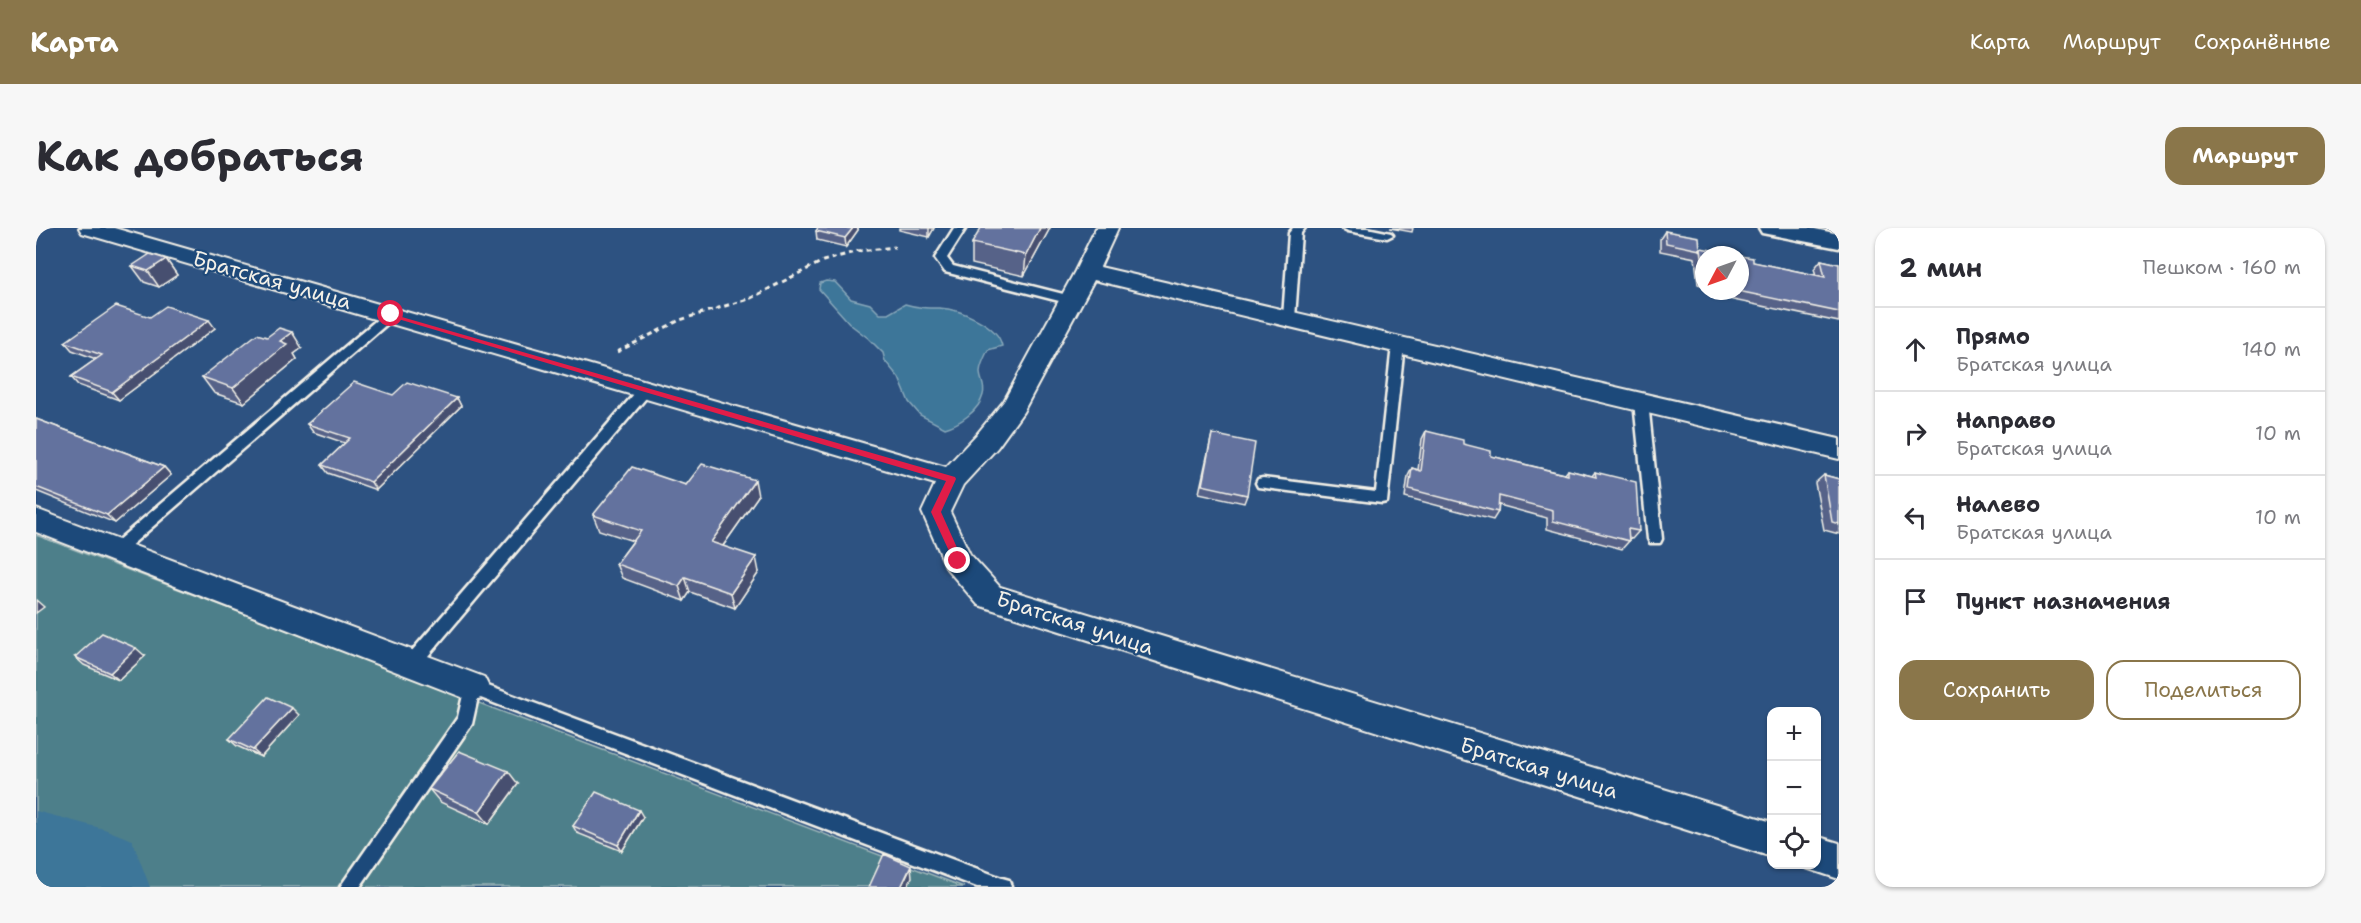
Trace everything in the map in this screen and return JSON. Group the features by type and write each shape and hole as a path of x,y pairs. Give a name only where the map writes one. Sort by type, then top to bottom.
{"street":[{"name":"Братская улица","path":"90,228 952,479 936,512 958,561 989,596 1767,838"},
{"path":"952,479 987,441 1014,406 1087,271 1107,228"},
{"path":"1771,228 1839,241"},
{"path":"1087,271 1839,449"},
{"path":"36,520 472,687"},
{"path":"1821,856 1839,861"}],"lane":[{"path":"960,228 941,258 949,269 1071,300"},
{"path":"1289,318 1295,233 1299,228"},
{"path":"1348,228 1387,235"},
{"path":"115,551 391,314"},
{"path":"1263,483 1382,498 1398,345"},
{"path":"411,664 646,389"},
{"path":"1641,402 1655,539"},
{"path":"349,887 466,719 472,687 1002,887"}],"path":[{"path":"582,370 680,320 751,298 823,261 858,251 895,247"}],"green space":[{"path":"36,535 964,887 36,887"}],"water":[{"path":"835,282 851,299 870,304 880,314 888,314 905,304 947,309 976,319 993,331 1002,346 988,350 983,361 980,372 984,392 981,401 973,411 962,420 945,428 920,415 909,402 899,378 885,361 883,353 851,325 819,289 820,283"}],"building":[{"path":"818,228 853,228 845,238 816,231"},
{"path":"981,228 1040,228 1026,255 972,243"},
{"path":"1665,231 1699,237 1700,246 1695,246 1695,249 1666,243"},
{"path":"150,254 166,259 148,271 132,266"},
{"path":"1749,257 1753,258 1753,262 1825,277 1821,260 1839,264 1839,312 1749,293"},
{"path":"116,306 150,317 166,306 209,320 112,392 71,377 102,355 65,342"},
{"path":"279,328 292,332 280,341 287,344 233,388 202,377 257,334 267,337"},
{"path":"354,382 393,395 407,382 457,398 371,482 322,465 350,438 307,424"},
{"path":"36,419 164,467 107,515 36,487"},
{"path":"1426,431 1463,440 1463,444 1491,451 1491,456 1568,475 1568,470 1596,477 1595,472 1636,482 1639,531 1628,529 1629,541 1553,521 1553,510 1499,496 1498,512 1409,489 1412,468 1421,471"},
{"path":"1212,434 1255,443 1247,495 1202,485"},
{"path":"702,464 755,480 711,542 756,557 731,593 685,577 679,586 616,564 641,531 593,515 632,467 686,485"},
{"path":"1824,475 1839,479 1839,524 1832,522"},
{"path":"102,633 136,648 110,673 75,657"},
{"path":"268,697 292,708 253,750 229,739"},
{"path":"459,751 508,771 479,812 429,789"},
{"path":"596,792 639,810 618,845 573,826"},
{"path":"884,854 911,866 901,887 869,887"}],"waterway":[{"path":"36,849 104,868 109,887"}],"route":[{"path":"391,314 952,479 936,512 958,561"}]}
